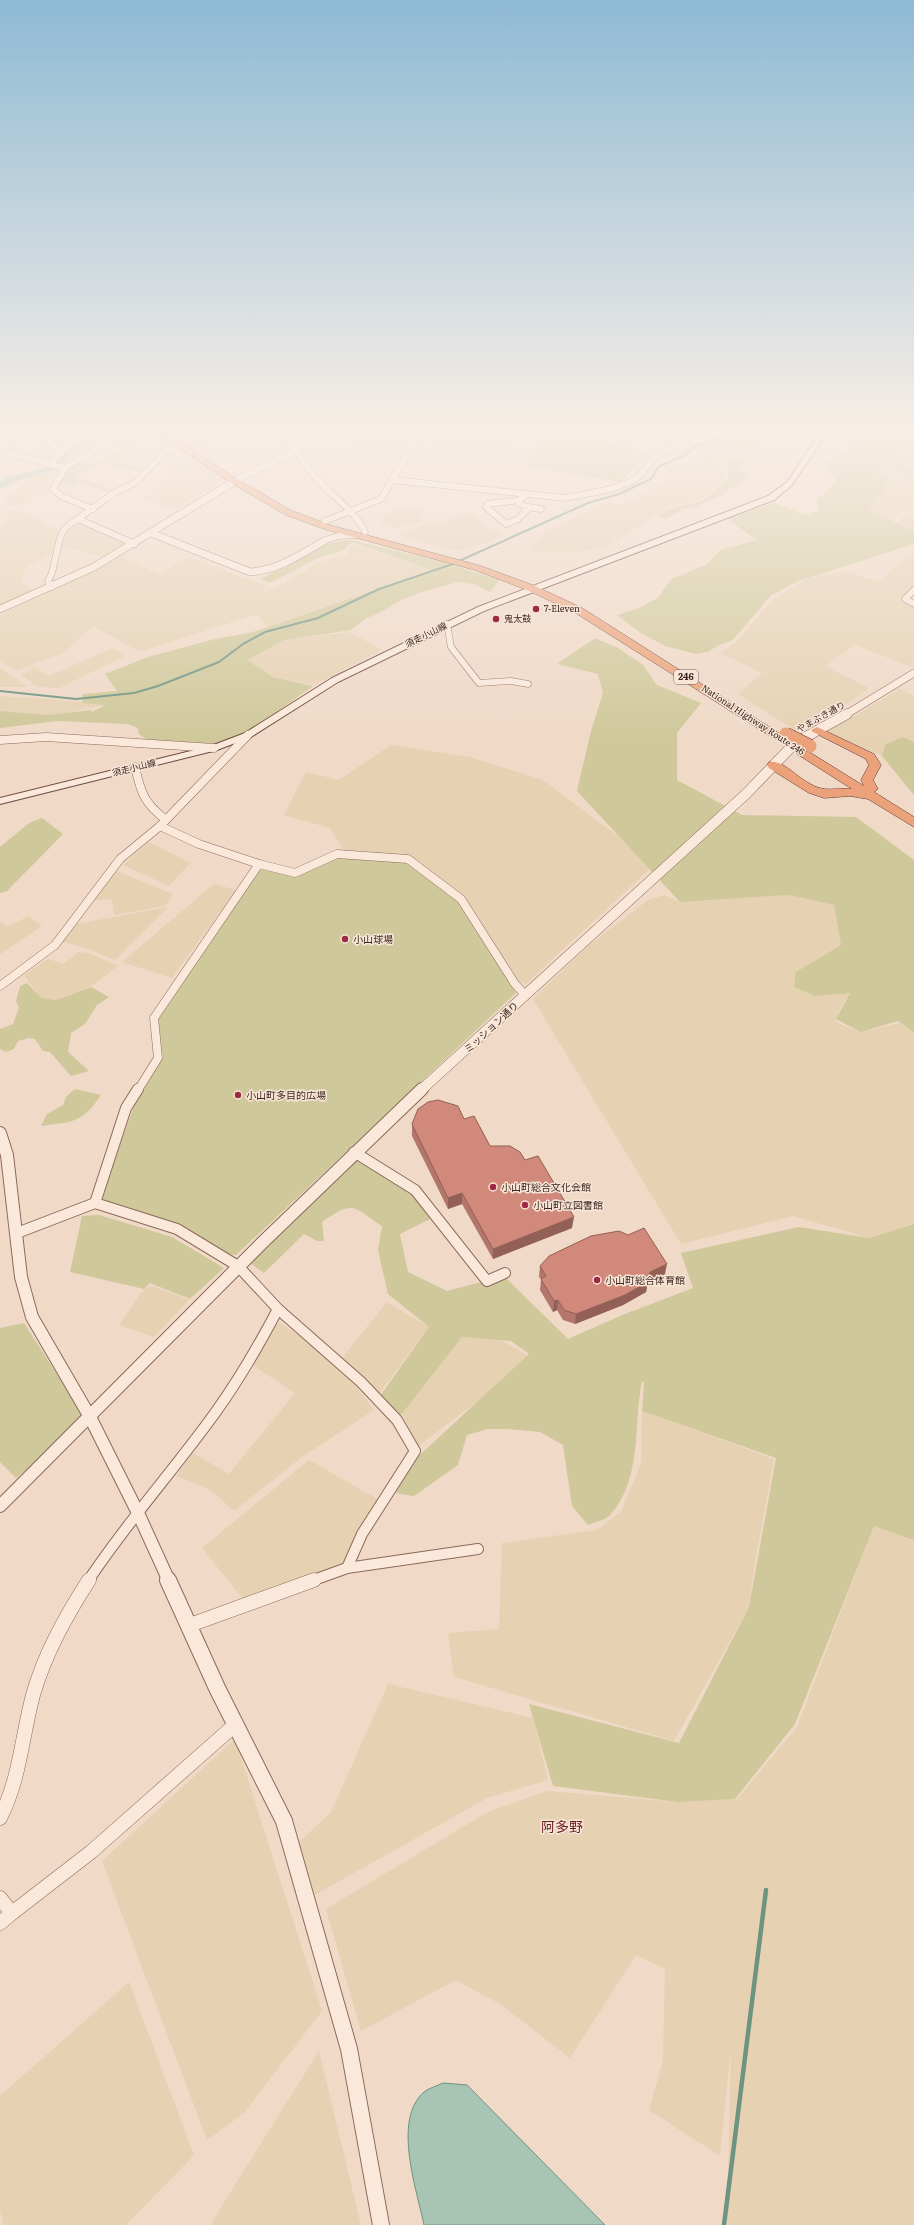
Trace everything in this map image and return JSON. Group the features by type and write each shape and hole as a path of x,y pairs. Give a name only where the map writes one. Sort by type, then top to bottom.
{"highway":[{"name":"National Highway Route 246","path":"349,533 458,560"},
{"name":"National Highway Route 246","path":"368,533 480,566 535,587 616,626 783,735 914,816"},
{"path":"817,730 870,757 876,765 867,777 867,782 872,789"},
{"name":"National Highway Route 246","path":"806,748 830,770 914,823"},
{"path":"806,748 850,770 862,773 873,770"},
{"path":"773,765 819,794 833,794 847,791 855,792 891,808"},
{"path":"830,770 840,785 833,794"}],"main road":[{"name":"須走小山線","path":"0,801 214,748 248,735 335,680 447,624 535,587 679,533"}],"street":[{"path":"52,587 48,581 52,573 63,533"},
{"path":"110,533 135,544"},
{"path":"0,609 94,567 135,544 151,533 250,572 261,573 279,566 326,540 338,536 355,535"},
{"path":"914,590 905,598 914,604"},
{"path":"447,624 450,647 479,683 510,681 528,684"},
{"name":"やまぶき通り","path":"748,792 795,743 852,712 895,683 914,673"},
{"path":"0,986 54,945 120,859 163,823 248,735"},
{"path":"0,740 60,738 214,748"},
{"path":"135,767 142,799 148,807 163,823 199,844 259,864 295,873 337,854 408,859 461,899 515,984 525,994"},
{"name":"ミッション通り","path":"0,1506 90,1417 238,1266 354,1152 525,994 748,792"},
{"path":"95,1203 126,1108 158,1058 154,1018 259,864"},
{"path":"0,1133 7,1155 21,1277 32,1318 90,1417 138,1513 190,1625 217,1688 284,1821 349,2049 381,2225"},
{"path":"354,1152 415,1190 486,1281 504,1273"},
{"path":"16,1232 95,1203 177,1229 238,1266 278,1309 361,1382 397,1420 415,1451 362,1534 347,1568"},
{"path":"0,1818 12,1787 34,1693 52,1648 72,1605 138,1513 216,1412 255,1352 278,1309"},
{"path":"190,1625 347,1568 478,1549"},
{"path":"0,1923 91,1852 236,1724"},
{"path":"0,1898 12,1913"}],"shaded area":[{"path":"0,533 57,533 53,552 26,567 21,581 34,591 0,606"},
{"path":"66,533 104,533 127,543 102,557 62,546"},
{"path":"504,533 499,538 463,551 442,548 395,534"},
{"path":"543,533 628,533 607,546 573,553 527,551"},
{"path":"747,533 914,533 914,544 798,581 770,596 733,640 717,646 708,652 696,654 665,646 641,633 617,615 639,608 658,598 670,580 707,564 720,550 757,540"},
{"path":"346,540 447,563 499,580 490,592 473,584 458,582 422,592 403,599 381,612 365,619 351,630 284,640 247,660 273,677 313,686 246,734 211,745 151,743 139,734 138,728 128,724 58,721 0,728 0,711 48,715 91,710 92,712 105,705 82,703 83,694 117,691 105,674 148,657 211,640 253,632 432,570 355,543 350,543 344,550 316,559 270,583 261,579 321,545"},
{"path":"353,544 433,569 267,627 257,614 140,652 93,626 63,653 15,671 0,661 0,615 123,557 159,574 188,557 265,586 264,592 283,584 318,563 347,554"},
{"path":"908,557 914,559 914,585 901,598 914,607 914,668 855,645 825,666 869,688 846,705 796,731 738,694 762,673 720,653 737,641 773,599 807,579 830,574 849,572 878,582"},
{"path":"349,632 381,649 314,685 273,677 246,660 282,640"},
{"path":"595,638 618,648 643,665 657,685 701,703 677,733 677,780 742,815 856,817 914,860 914,1032 898,1021 861,1032 836,1019 850,993 815,996 794,987 796,972 841,945 834,905 789,895 680,902 577,791 591,731 603,693 598,674 557,664"},
{"path":"112,648 125,656 59,688 38,687 21,675 35,667 49,676"},
{"path":"0,668 28,687 0,687"},
{"path":"900,689 914,696 914,741 903,737 888,743 882,756 826,732"},
{"path":"0,696 106,705 47,716 0,711"},
{"path":"903,737 914,742 914,795 882,756 886,744"},
{"path":"391,745 470,757 543,780 655,864 525,985 519,982 465,898 410,856 344,851 330,828 284,815 306,772 339,780"},
{"path":"42,818 63,834 7,891 0,893 0,847 29,823"},
{"path":"149,842 190,863 169,886 123,865"},
{"path":"338,856 407,863 457,901 516,993 236,1255 226,1254 179,1224 105,1202 102,1196 135,1103 163,1058 158,1020 259,871 264,869 295,876"},
{"path":"114,870 173,894 165,906 114,915 112,899 88,901"},
{"path":"214,884 236,890 172,978 122,962"},
{"path":"665,895 680,902 789,895 834,905 841,945 796,972 815,996 850,992 841,1007 835,1022 861,1032 904,1022 914,1032 914,1224 869,1238 793,1216 681,1244 533,999 589,945 648,900"},
{"path":"168,907 115,960 88,949 63,942 76,924"},
{"path":"29,916 42,926 0,954 0,922 7,927"},
{"path":"78,952 89,953 118,966 91,986 56,1000 40,998 24,975 48,959 64,964"},
{"path":"27,983 41,998 56,1000 91,987 109,997 97,1005 85,1024 71,1033 68,1052 89,1071 71,1076 50,1052 43,1051 35,1039 29,1038 18,1041 14,1049 6,1052 0,1049 0,1029 13,1024 19,1008 16,1001 20,986"},
{"path":"75,1089 101,1095 88,1111 76,1120 41,1126 47,1114 63,1105 66,1097"},
{"path":"357,1154 406,1180 430,1219 400,1234 408,1272 447,1291 504,1276 568,1339 620,1316 693,1288 681,1253 799,1227 869,1238 914,1224 914,1540 874,1526 795,1724 735,1799 678,1802 553,1786 529,1704 679,1743 749,1607 776,1458 642,1411 644,1383 642,1381 639,1398 635,1451 628,1485 610,1515 603,1520 588,1525 572,1506 563,1445 540,1432 488,1429 467,1435 458,1465 414,1496 396,1493 410,1464 529,1354 511,1341 462,1337 397,1420 378,1399 429,1327 388,1294 378,1250 382,1226 359,1210 347,1208 322,1222 324,1241 317,1241 304,1234 264,1273 247,1261"},
{"path":"99,1215 172,1237 224,1268 190,1299 150,1283 144,1289 70,1272 82,1216"},
{"path":"153,1286 189,1300 154,1337 119,1325 144,1289"},
{"path":"387,1302 429,1327 378,1395 340,1365 374,1410 302,1457 234,1511 211,1490 176,1476 193,1453 229,1474 295,1393 248,1362 279,1322 338,1363"},
{"path":"24,1323 87,1421 16,1478 0,1462 0,1328"},
{"path":"462,1337 501,1340 527,1355 515,1373 417,1447 402,1413"},
{"path":"642,1411 774,1459 755,1562 749,1607 674,1741 454,1677 448,1633 499,1629 502,1543 597,1530 621,1512 641,1463"},
{"path":"309,1460 379,1500 349,1563 245,1601 202,1548"},
{"path":"875,1523 914,1538 914,2225 727,2225 731,2046 720,2156 649,2110 663,2061 665,1969 636,1955 570,2058 500,2004 456,1980 361,2031 326,1909 488,1812 547,1791 678,1802 735,1799 736,1804 737,1799 797,1727"},
{"path":"388,1684 533,1718 548,1780 487,1798 315,1895 299,1842 331,1812"},
{"path":"235,1739 322,2011 244,2113 207,2140 102,1861"},
{"path":"129,1982 194,2155 126,2225 3,2225 0,2210 0,2096"},
{"path":"319,2051 361,2225 211,2225 226,2199"},
{"path":"443,2083 467,2085 605,2225 424,2225 409,2156 408,2137 410,2120 415,2104 424,2092"}],"building":[{"name":"小山町総合文化会館","path":"438,1100 458,1106 464,1119 474,1116 490,1146 510,1146 520,1152 525,1160 538,1156 574,1217 493,1249 462,1193 448,1198 412,1124 418,1109 428,1102"},
{"name":"小山町総合体育館","path":"644,1228 667,1264 650,1272 648,1282 625,1295 576,1314 564,1310 558,1300 554,1301 541,1279 546,1276 540,1266 549,1256 591,1236 619,1231 628,1235"}],"waterway":[{"path":"0,691 76,699 134,693 158,686 219,662 243,644 265,632 318,618 379,589 450,565 522,533"},
{"path":"724,2225 766,1890"}],"place":[{"name":"7-Eleven","path":"536,609"},
{"name":"鬼太鼓","path":"496,619"},
{"name":"小山球場","path":"345,939"},
{"name":"小山町多目的広場","path":"238,1095"},
{"name":"小山町総合文化会館","path":"493,1187"},
{"name":"小山町立図書館","path":"525,1205"},
{"name":"小山町総合体育館","path":"597,1280"}],"district":[{"name":"阿多野","path":"562,1827"}]}
